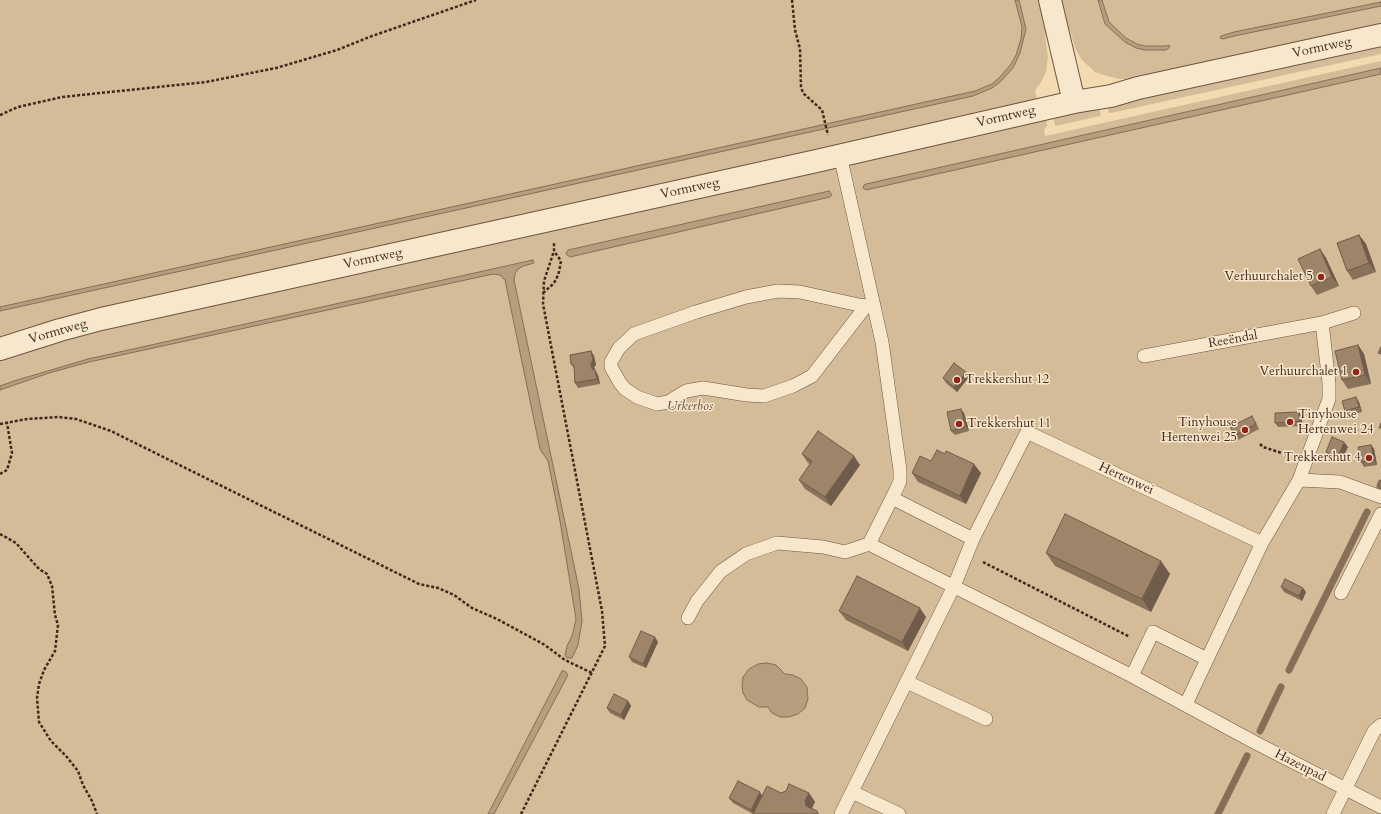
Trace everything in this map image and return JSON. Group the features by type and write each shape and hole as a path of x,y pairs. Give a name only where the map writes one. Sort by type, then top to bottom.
{"street":[{"path":"1050,0 1074,102"},
{"name":"Vormtweg","path":"0,349 101,319 1381,35"}],"lane":[{"path":"688,618 697,601 721,571 746,554 777,543 823,547 846,552 869,544 900,481 900,470 882,342 870,306 840,155"},
{"path":"778,291 800,292 870,306 812,376 793,386 764,396 747,396 703,388 686,391 668,402 657,404 637,397 625,389 620,384 612,367 611,362 619,348 634,334 746,296 778,291"},
{"name":"Reeëndal","path":"1144,356 1322,323 1354,313"},
{"path":"1186,704 1262,543 1299,480 1329,399 1329,383 1322,323"},
{"name":"Hertenwei","path":"973,539 1027,432 1262,543"},
{"path":"1299,480 1340,482 1381,497"},
{"path":"841,814 954,586 973,539 892,498"},
{"path":"1341,593 1381,514"},
{"name":"Hazenpad","path":"869,544 1132,676 1381,808"},
{"path":"1132,676 1153,632 1207,659"},
{"path":"907,682 986,719"},
{"path":"1333,814 1374,730 1381,725"},
{"path":"852,792 899,814"}],"path":[{"path":"0,115 18,107 62,96 206,82 276,68 337,50 372,36 476,0"},
{"path":"792,0 795,30 800,49 801,87 803,93 822,110 828,135"},
{"path":"521,814 605,646 602,611 543,304 542,294 544,281 554,251 554,245"},
{"path":"542,294 556,280 559,272 561,261 554,251"},
{"path":"0,424 27,419 59,417 76,419 111,431 419,584 438,588 454,595 472,608 497,619 545,645 565,660 592,673"},
{"path":"0,474 7,470 12,453 7,423"},
{"path":"1260,444 1263,447 1288,455 1291,461 1304,464"},
{"path":"0,534 16,543 39,569 47,574 52,586 55,615 58,625 55,651 44,670 39,684 37,698 39,722 51,741 78,771 97,814"},
{"path":"968,554 1147,645"}],"green space":[{"name":"Urkerbos","path":"0,0 1015,0 1024,37 1026,29 1019,0 1040,0 1048,34 1045,35 1048,57 1046,72 1035,90 1041,118 1046,118 1047,126 1044,129 1045,136 1381,61 1381,68 1047,143 1381,71 1381,814 0,814"},
{"path":"1059,0 1098,0 1105,24 1136,48 1166,50 1169,45 1146,46 1137,44 1126,38 1109,22 1102,0 1381,0 1381,2 1234,32 1221,36 1223,39 1381,6 1381,26 1142,79 1140,75 1126,79 1119,79 1095,72 1082,60 1075,48 1070,30 1068,30"},
{"path":"1381,43 1381,54 1109,113 1107,104"},
{"path":"1099,106 1100,116 1055,125 1053,116"}],"shaded area":[{"path":"1015,0 1019,0 1026,29 1020,53 1013,68 1000,82 992,88 973,96 0,311 0,307 975,91 992,84 1000,77 1011,64 1016,55 1021,39 1022,27"},
{"path":"1098,0 1102,0 1109,22 1126,38 1137,44 1145,46 1169,45 1170,47 1166,50 1145,50 1136,48 1125,42 1105,24"},
{"path":"1381,2 1381,6 1223,39 1220,38 1221,36 1234,32"},
{"path":"1381,68 1381,74 866,190 863,188 866,184"},
{"path":"829,191 832,195 830,197 570,257 566,254 568,250"},
{"path":"533,260 534,263 523,266 517,270 514,280 579,589 582,621 578,645 572,658 567,658 565,655 576,619 560,521 548,461 540,449 505,280 500,275 493,274 89,362 49,373 0,390 0,386 14,381 88,359"},
{"path":"767,663 776,665 785,674 793,675 801,679 807,687 808,699 805,708 798,714 789,717 780,717 772,713 768,707 759,707 747,700 743,693 743,677 749,669 758,664"},
{"path":"562,671 565,671 568,675 494,814 488,814"}],"building":[{"path":"1359,235 1369,263 1347,271 1337,243"},
{"path":"1320,249 1332,277 1311,286 1298,259"},
{"path":"1358,345 1365,375 1342,380 1335,351"},
{"path":"1381,347 1381,354 1378,353"},
{"path":"591,351 593,360 591,363 592,369 595,370 597,379 575,383 574,366 571,364 570,355"},
{"path":"954,363 966,372 954,387 943,378"},
{"path":"1356,397 1359,407 1345,411 1342,401"},
{"name":"Trekkershut 11","path":"961,409 966,427 951,431 947,412"},
{"path":"1299,412 1299,421 1275,423 1275,413"},
{"path":"1252,416 1256,424 1235,435 1230,427"},
{"path":"818,431 854,456 825,497 799,480 812,461 802,454"},
{"path":"1332,437 1344,442 1338,457 1326,452"},
{"path":"1371,445 1374,460 1361,462 1358,447"},
{"path":"937,450 945,454 946,451 974,464 960,496 912,473 920,456 931,461"},
{"path":"1065,514 1161,561 1142,599 1046,553"},
{"path":"857,576 920,608 902,642 839,611"},
{"path":"1285,579 1303,588 1299,596 1281,587"},
{"path":"641,631 655,637 643,664 629,657"},
{"path":"614,694 628,701 621,715 607,708"},
{"path":"738,781 760,792 751,810 729,798"},
{"path":"789,784 809,793 805,801 806,806 817,811 818,814 753,814 767,786 781,793 786,791"}],"waterway":[{"path":"1289,670 1367,512"},
{"path":"1260,731 1281,687"},
{"path":"1218,814 1247,756"}],"place":[{"name":"Verhuurchalet 5","path":"1321,277"},
{"name":"Verhuurchalet 1","path":"1356,372"},
{"name":"Trekkershut 12","path":"957,380"},
{"name":"Tinyhouse Hertenwei 24","path":"1290,422"},
{"name":"Trekkershut 11","path":"959,424"},
{"name":"Tinyhouse Hertenwei 25","path":"1245,430"},
{"name":"Trekkershut 4","path":"1369,458"}]}
